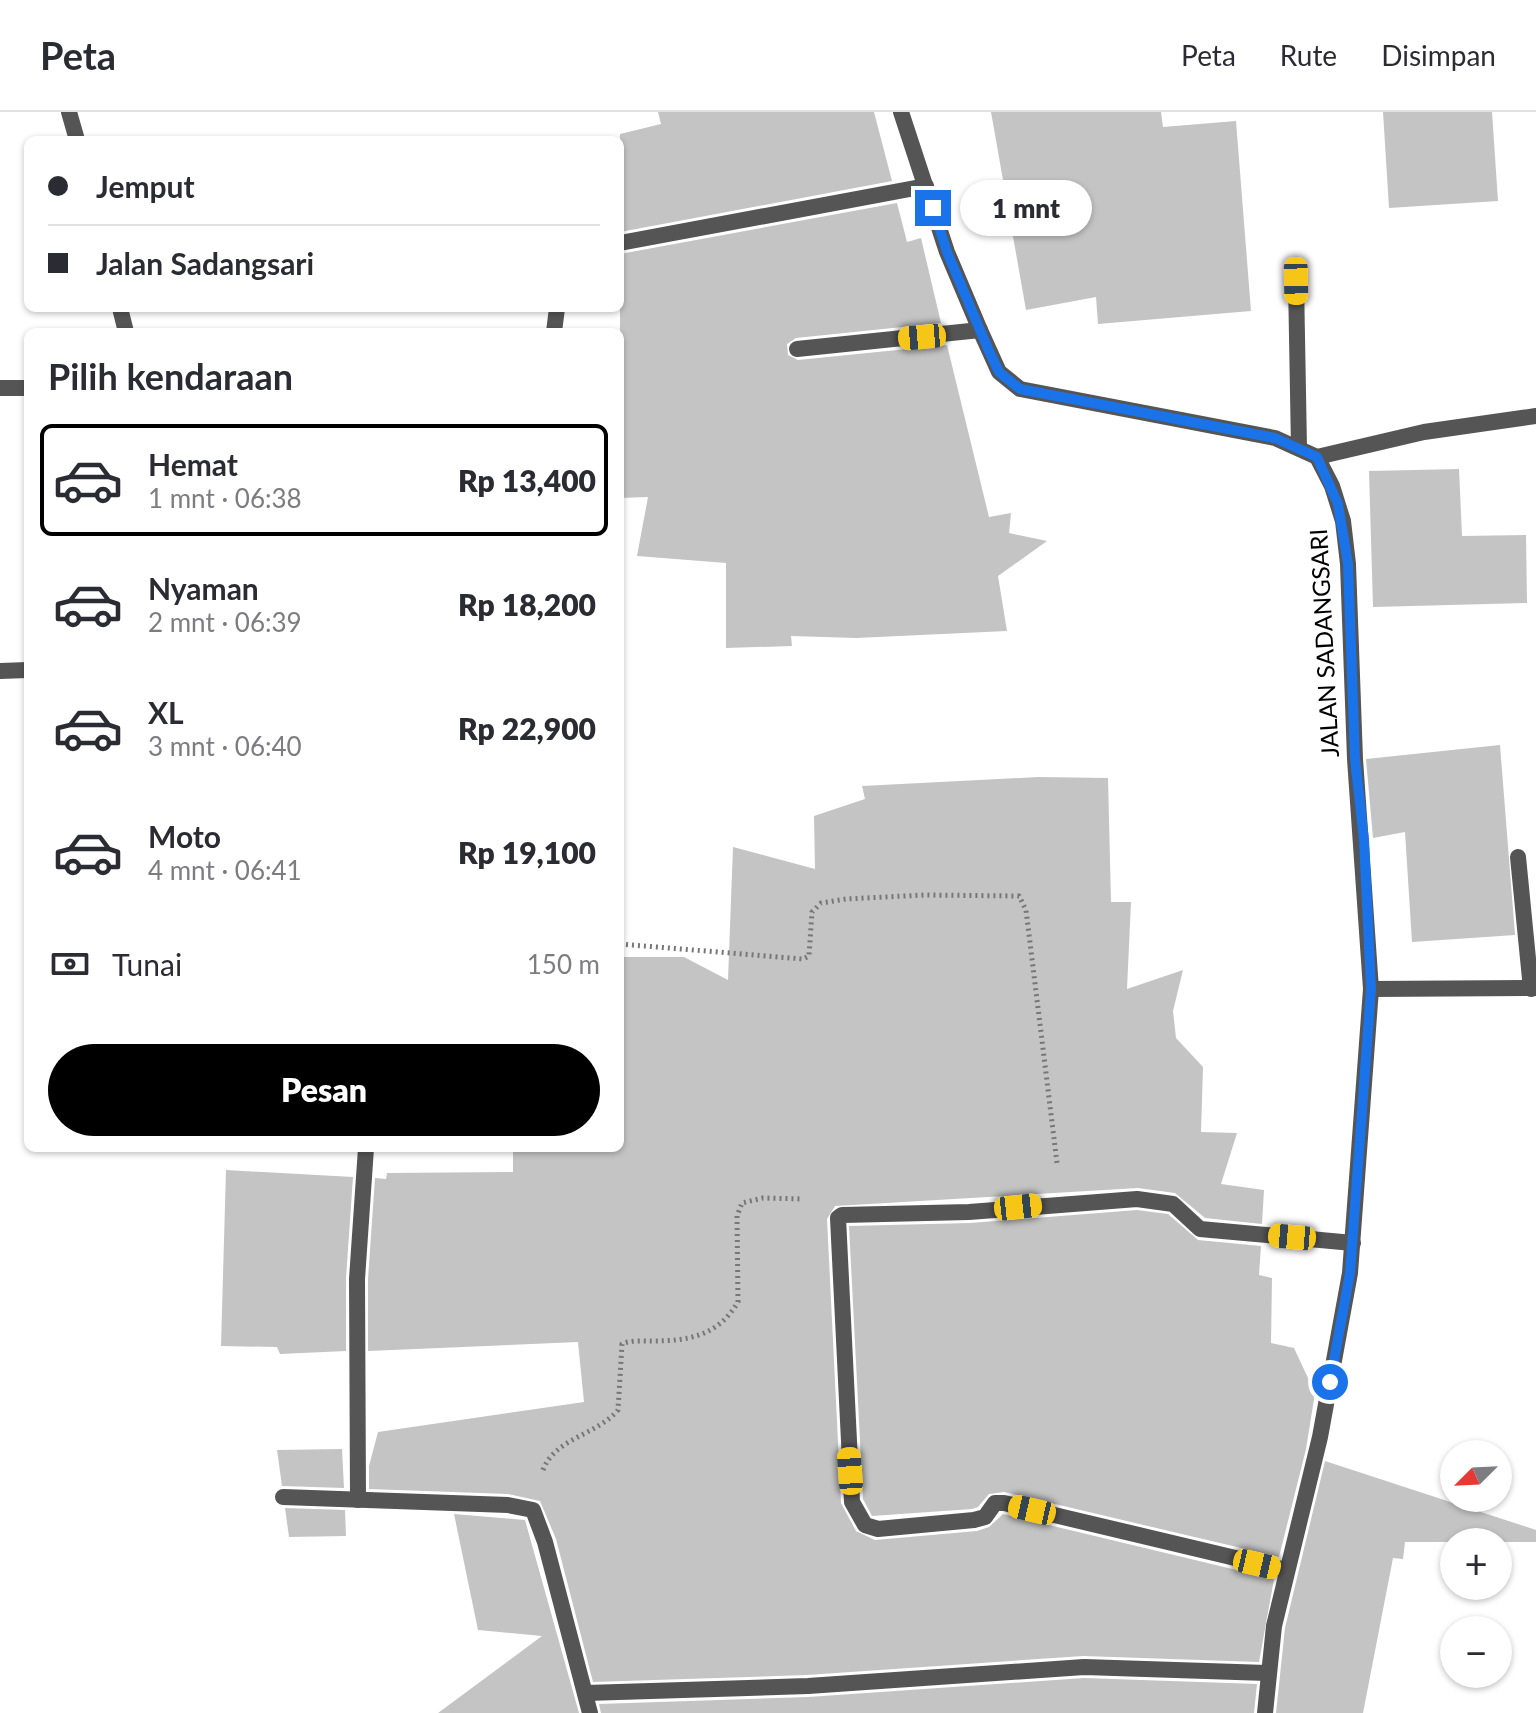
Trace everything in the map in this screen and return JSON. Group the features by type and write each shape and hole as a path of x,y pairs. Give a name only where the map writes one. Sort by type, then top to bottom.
{"street":[{"path":"69,112 76,136"},
{"path":"901,112 947,252 980,330 999,372 1020,389 1275,438 1317,457 1424,432 1536,416"},
{"path":"624,242 926,186"},
{"path":"1296,281 1299,448"},
{"path":"797,349 980,330"},
{"path":"0,388 24,388"},
{"name":"JALAN SADANGSARI","path":"1265,1713 1267,1673 1286,1570 1320,1437 1353,1243 1371,989 1364,840 1355,759 1348,564 1343,521 1332,486 1317,457"},
{"path":"0,671 24,670"},
{"path":"1371,989 1533,988 1518,857"},
{"path":"358,1500 357,1279 366,1152"},
{"path":"1286,1570 1004,1503 995,1503 985,1517 974,1520 878,1529 865,1525 852,1502 838,1218 842,1215 969,1212 1137,1199 1173,1204 1200,1229 1353,1243"},
{"path":"283,1497 508,1505 533,1510 590,1713"},
{"path":"586,1693 808,1686 1084,1667 1267,1673"}],"path":[{"path":"624,944 803,959 809,956 812,912 829,900 924,895 1019,896 1026,910 1041,1046 1055,1128 1061,1204"},
{"path":"533,1510 544,1466 552,1454 594,1429 618,1410 622,1344 689,1341 706,1334 734,1310 738,1302 737,1216 742,1203 763,1198 819,1199 842,1215"}],"building":[{"path":"658,112 874,112 892,181 624,231 624,136 620,134 661,124"},
{"path":"991,112 1161,112 1163,127 1236,121 1251,311 1098,324 1096,297 1026,310"},
{"path":"1383,112 1492,112 1498,201 1389,208"},
{"path":"897,203 907,242 921,238 941,323 796,338 787,344 788,355 798,360 947,345 989,517 1011,513 1009,533 1047,541 998,576 1007,631 856,638 791,636 792,646 726,648 726,563 637,556 648,497 624,498 624,328 620,328 620,312 624,312 624,253"},
{"path":"1459,469 1462,536 1526,535 1527,603 1373,607 1369,471"},
{"path":"1500,745 1515,935 1412,942 1405,832 1373,838 1366,759"},
{"path":"1038,777 1108,778 1111,902 1131,902 1127,989 1183,970 1173,1011 1176,1038 1203,1067 1201,1132 1237,1133 1221,1184 1264,1190 1262,1224 1205,1218 1175,1193 1138,1188 835,1206 827,1219 841,1503 856,1531 875,1540 977,1531 989,1527 1003,1514 1274,1579 1259,1662 1083,1656 807,1675 593,1682 556,1539 540,1501 508,1494 369,1489 369,1466 378,1432 584,1402 578,1342 368,1351 368,1279 375,1178 386,1179 387,1173 513,1172 513,1152 624,1152 624,957 684,957 728,980 733,847 815,869 814,816 865,799 862,786"},
{"path":"226,1170 353,1177 346,1278 346,1351 280,1354 277,1347 221,1346"},
{"path":"1137,1210 1168,1214 1198,1240 1261,1246 1259,1275 1272,1278 1271,1343 1294,1348 1315,1393 1306,1449 1279,1557 1004,1492 989,1494 978,1507 972,1509 872,1516 863,1499 849,1226 970,1223"},
{"path":"342,1449 344,1488 282,1486 277,1450"},
{"path":"1325,1461 1440,1499 1440,1512 1481,1512 1536,1530 1536,1542 1512,1542 1512,1528 1440,1528 1440,1542 1405,1542 1403,1559 1393,1558 1363,1713 1276,1713 1285,1628"},
{"path":"285,1508 345,1510 346,1536 289,1537"},
{"path":"454,1514 525,1520 579,1713 438,1713 542,1636 478,1630"},
{"path":"1084,1678 1257,1684 1254,1713 601,1713 599,1704 808,1697"}],"route":[{"path":"933,208 947,252 999,372 1020,389 1275,438 1317,457 1332,486 1343,521 1348,564 1355,759 1364,840 1371,989 1350,1273 1330,1382"}]}
